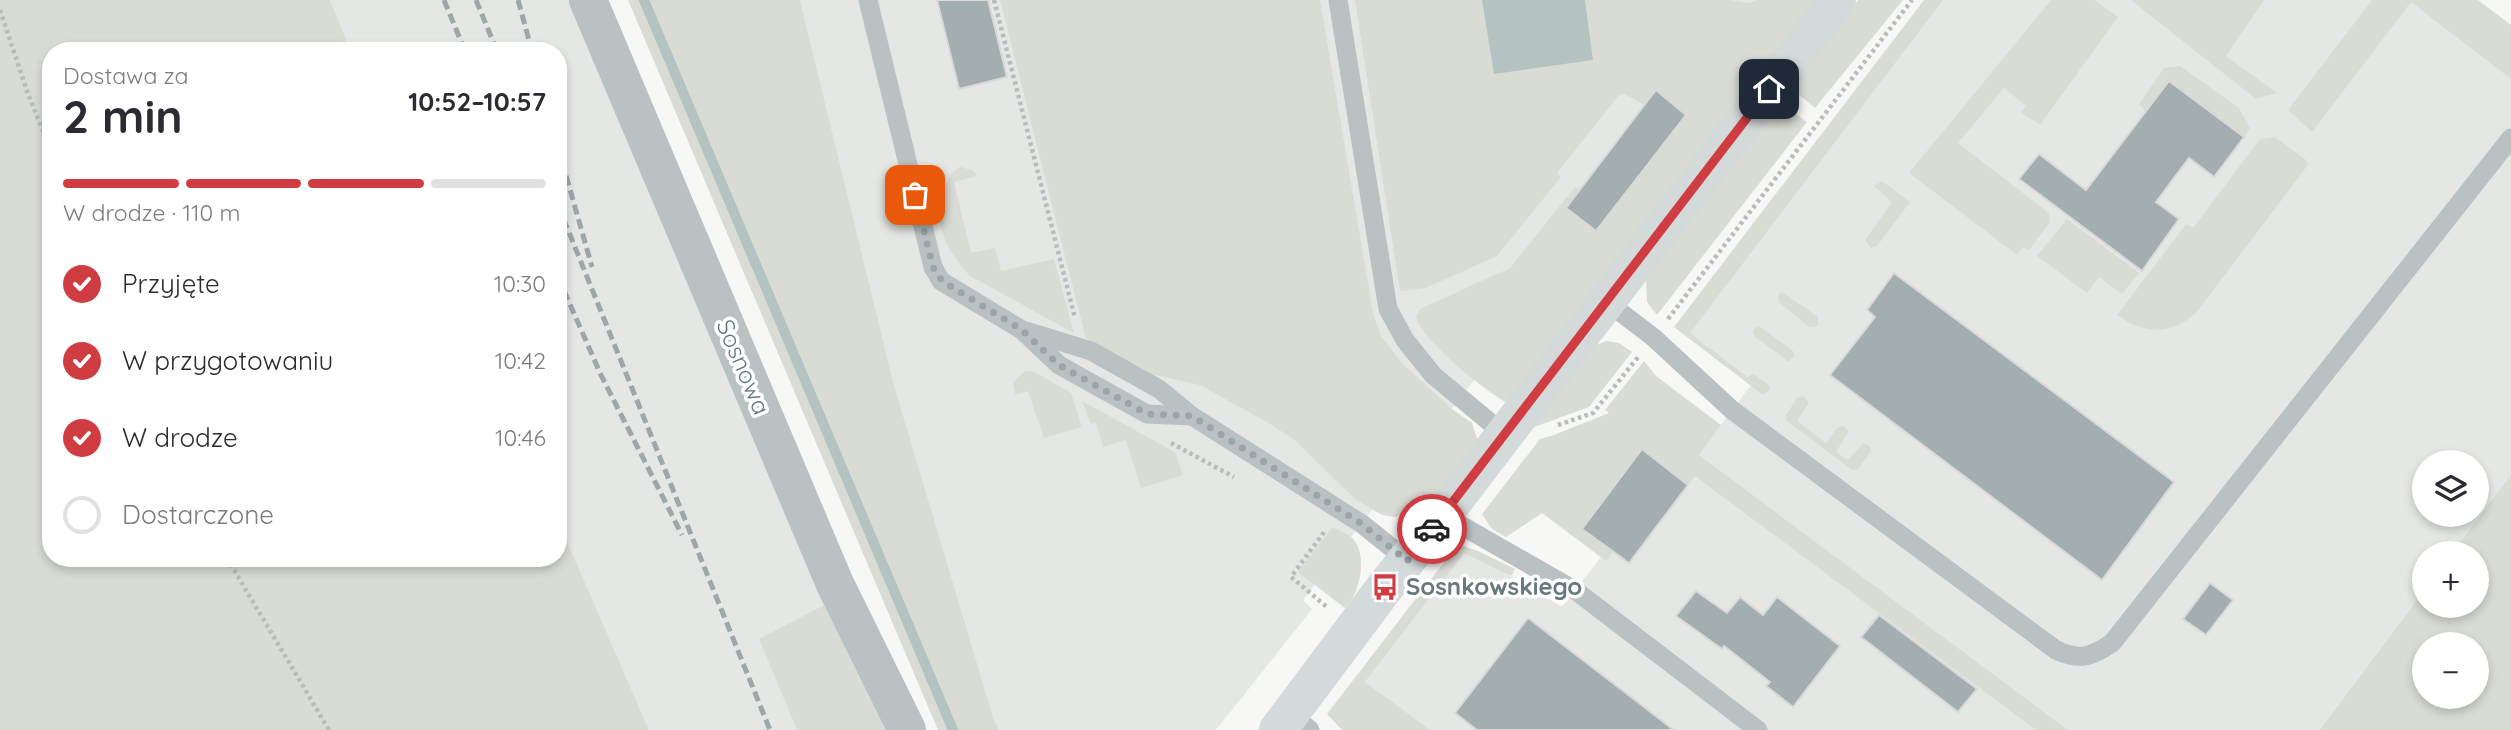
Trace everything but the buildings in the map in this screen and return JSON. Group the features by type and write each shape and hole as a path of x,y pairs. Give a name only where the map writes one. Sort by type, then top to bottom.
{"street":[{"name":"Sosnowa","path":"588,0 835,584 907,730"},
{"path":"1293,725 1336,650 1443,515 1837,0"}],"lane":[{"path":"868,0 933,267 942,281 1022,330 1059,365 1147,414 1192,416"},
{"path":"1338,0 1388,309 1405,340 1433,374 1504,433"},
{"path":"1606,302 1653,337 1732,410 2056,650 2071,657 2093,655 2112,643 2511,138"},
{"path":"1022,330 1091,351 1159,389 1192,416 1362,524 1407,561"},
{"path":"1443,515 1576,591 1758,730"}],"path":[{"path":"994,0 1077,326 1078,334 1070,344"},
{"path":"1546,429 1593,413 1912,0"},
{"path":"0,10 42,128"},
{"path":"1160,437 1244,482"},
{"path":"1327,528 1291,578 1336,614 1319,635 1336,650"},
{"path":"232,567 329,730"}],"shaded area":[{"path":"0,0 330,0 347,42 42,42 42,567 567,567 567,541 649,730 0,730"},
{"path":"330,0 575,0 887,730 649,730 567,541 567,42 347,42"},
{"path":"628,0 800,0 894,385 999,730 938,730"},
{"path":"800,0 1783,0 1501,366 1483,369 1371,511 1303,600 1312,609 1216,730 999,730 894,385"},
{"path":"1000,0 1320,0 1373,313 1381,336 1402,363 1452,409 1472,423 1478,441 1439,490 1425,503 1395,517 1382,515 1355,499 1297,442 1272,425 1200,385 1146,373 1086,339"},
{"path":"1355,0 1482,0 1494,73 1593,60 1585,0 1730,0 1749,3 1757,0 1817,0 1507,403 1470,376 1430,340 1416,317 1420,309 1510,268 1575,187 1581,189 1566,208 1596,230 1686,115 1656,90 1645,105 1624,94 1619,95 1557,173 1561,177 1497,256 1426,288 1400,291"},
{"path":"1482,0 1585,0 1593,60 1494,74"},
{"path":"1858,0 1903,0 1815,108 1797,93 1796,83"},
{"path":"1924,0 1943,0 1690,333 1747,377 1753,374 1769,385 1770,390 1763,395 1674,327"},
{"path":"1925,0 2450,0 2511,46 2511,574 2489,603 2489,541 2412,541 2412,618 2477,618 2466,632 2412,632 2412,675 2391,730 1413,730 1365,682 1464,552 1562,607 1601,557 1542,513 1515,530 1614,418 1687,470 1751,385 1675,326"},
{"path":"2051,0 2094,0 2118,17 2040,125 2021,112 2026,106 2004,88 1958,143 2049,213 2050,222 2029,250 2023,247 2017,255 1909,173"},
{"path":"2131,0 2264,0 2226,56 2277,93 2256,99"},
{"path":"2372,0 2478,0 2511,25 2511,79 2411,2 2312,132 2288,110"},
{"path":"2180,66 2239,108 2250,128 2244,137 2169,81 2146,111 2139,104 2164,68"},
{"path":"1774,107 1788,108 1807,122 1657,315 1647,302 1646,281"},
{"path":"2275,137 2306,160 2308,165 2196,313 2176,326 2157,330 2137,326 2117,315 2186,224 2193,228 2260,139"},
{"path":"961,167 974,171 977,176 954,182 971,253 995,248 1001,271 1054,259 1074,333 970,276 954,256 942,232 939,208 950,178 954,171"},
{"path":"1882,181 1910,202 1877,246 1871,248 1865,240 1892,202 1874,186"},
{"path":"2067,219 2139,273 2122,294 2099,277 2087,293 2037,256"},
{"path":"1782,292 1818,317 1818,326 1809,327 1779,302 1778,295"},
{"path":"1759,326 1793,351 1795,355 1789,362 1754,336 1753,330"},
{"path":"1607,341 1619,343 1632,352 1589,407 1529,429 1593,346"},
{"path":"1644,361 1656,376 1721,425 1699,455 2068,730 2036,730 1695,476 1688,485 1643,449 1582,528 1613,552 1606,561 1542,513 1506,537 1492,529 1482,514 1540,439 1609,413 1605,410"},
{"path":"1026,371 1035,372 1071,393 1082,427 1044,438 1028,391 1015,395 1013,384"},
{"path":"1804,396 1809,403 1797,421 1826,443 1837,428 1843,426 1849,431 1836,452 1848,460 1863,443 1870,446 1871,451 1858,469 1852,470 1786,420 1786,415 1797,398"},
{"path":"1082,401 1175,452 1183,475 1141,488 1126,440 1103,447 1096,423 1091,424"},
{"path":"2511,475 2511,730 2320,730 2412,607 2412,618 2489,618 2489,541 2461,541 2472,527 2489,527 2489,504"},
{"path":"1332,527 1354,540 1361,559 1358,586 1345,608 1298,572"},
{"path":"1458,544 1515,569 1511,576 1464,553 1365,682 1430,730 1342,730 1327,714"},
{"path":"832,601 897,730 797,730 759,639"}],"waterway":[{"path":"644,0 953,730"}],"railway":[{"path":"444,0 461,42"},
{"path":"476,0 493,42"},
{"path":"518,0 530,42"},
{"path":"567,179 592,267"},
{"path":"567,227 770,730"},
{"path":"567,298 601,375 682,535"}],"way so far":[{"path":"915,195 933,267 942,281 1022,330 1059,365 1147,414 1192,416 1362,524 1407,561 1432,529"}],"place":[{"name":"Sosnkowskiego","path":"1385,587"}],"route":[{"path":"1432,529 1769,89"}]}
